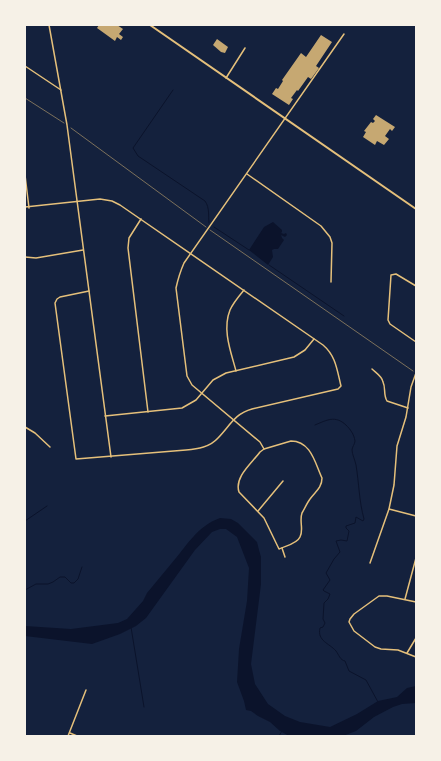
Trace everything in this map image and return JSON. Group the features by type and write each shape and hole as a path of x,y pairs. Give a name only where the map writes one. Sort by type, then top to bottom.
{"highway":[{"path":"150,25 416,209"}],"street":[{"path":"49,25 67,125 111,457"},
{"path":"264,449 260,442 192,385 187,376 176,288 179,272 344,34"},
{"path":"226,78 245,48"},
{"path":"25,66 61,90"},
{"path":"247,174 326,231 332,243 331,282"},
{"path":"25,175 29,208"},
{"path":"25,207 29,208 100,199 112,201 141,219 324,345 332,354 340,386 338,389 246,411 238,415 218,438 202,448 76,459 55,303 60,297 89,291"},
{"path":"141,219 129,238 128,248 148,412"},
{"path":"25,257 36,258 83,250"},
{"path":"416,286 396,274 391,275 388,320 390,324 416,342"},
{"path":"236,371 226,329 230,309 244,290"},
{"path":"105,416 182,408 196,400 213,380 236,371 294,357 305,350 314,338"},
{"path":"372,369 382,378 384,382 384,394 387,401 408,408"},
{"path":"370,564 389,509 394,485 397,446 408,408 411,387 416,373"},
{"path":"25,401 25,414"},
{"path":"25,427 35,433 50,447"},
{"path":"291,441 303,443 310,450 322,478 320,487 309,499 301,515 302,534 300,538 297,542 278,549 264,518 238,492 237,486 239,479 264,449 291,441"},
{"path":"258,511 283,481"},
{"path":"389,509 416,516"},
{"path":"282,548 285,557"},
{"path":"405,600 416,558"},
{"path":"416,602 387,596 376,597 354,614 350,618 349,622 354,631 381,649 407,652 416,657"},
{"path":"407,652 416,638"},
{"path":"68,736 86,690"},
{"path":"69,732 77,736"}],"path":[{"path":"25,98 67,125 208,229 416,373"}],"water":[{"path":"273,222 282,230 281,233 286,233 287,235 285,237 281,235 284,240 278,249 272,250 273,257 268,265 249,250 264,227"},
{"path":"220,518 231,519 238,523 257,542 261,557 261,584 251,664 255,684 268,704 285,716 300,722 330,727 357,714 378,701 397,697 407,688 416,686 416,703 402,704 393,707 374,717 356,731 343,736 289,736 280,731 270,722 251,711 246,710 237,682 239,649 247,601 249,568 237,537 226,529 220,529 212,532 195,550 146,618 136,626 120,634 92,644 25,636 25,626 71,629 118,623 127,619 143,601 147,593 192,538 205,526"}],"building":[{"path":"99,25 117,25 123,29 119,34 123,37 121,40 117,37 115,41 97,28"},
{"path":"321,35 332,42 316,66 319,68 311,79 308,77 298,91 297,90 291,98 293,99 289,105 272,94 276,88 278,89 283,81 282,80 301,53 306,57"},
{"path":"217,39 228,47 225,53 221,52 213,45"},
{"path":"376,115 395,127 392,131 390,129 385,136 389,139 384,145 377,141 375,145 363,137 366,132 364,131 371,122 373,123 375,121 373,119"}],"waterway":[{"path":"173,90 133,148 138,156 205,201 208,209 209,223"},
{"path":"214,227 249,250"},
{"path":"269,265 344,316"},
{"path":"315,425 323,421 335,419 346,425 353,434 355,443 352,452 356,465 364,519 363,521 356,517 355,523 346,526 349,531 347,541 336,541 340,552 326,573 330,580 323,590 330,594 324,603 323,619 325,623 323,627 320,628 320,636 345,661 349,671 366,680 378,702"},
{"path":"25,521 47,506"},
{"path":"25,590 36,584 48,584 60,577 65,577 71,583 74,583 78,579 82,567"},
{"path":"131,627 144,707"},
{"path":"279,736 282,731"}]}
